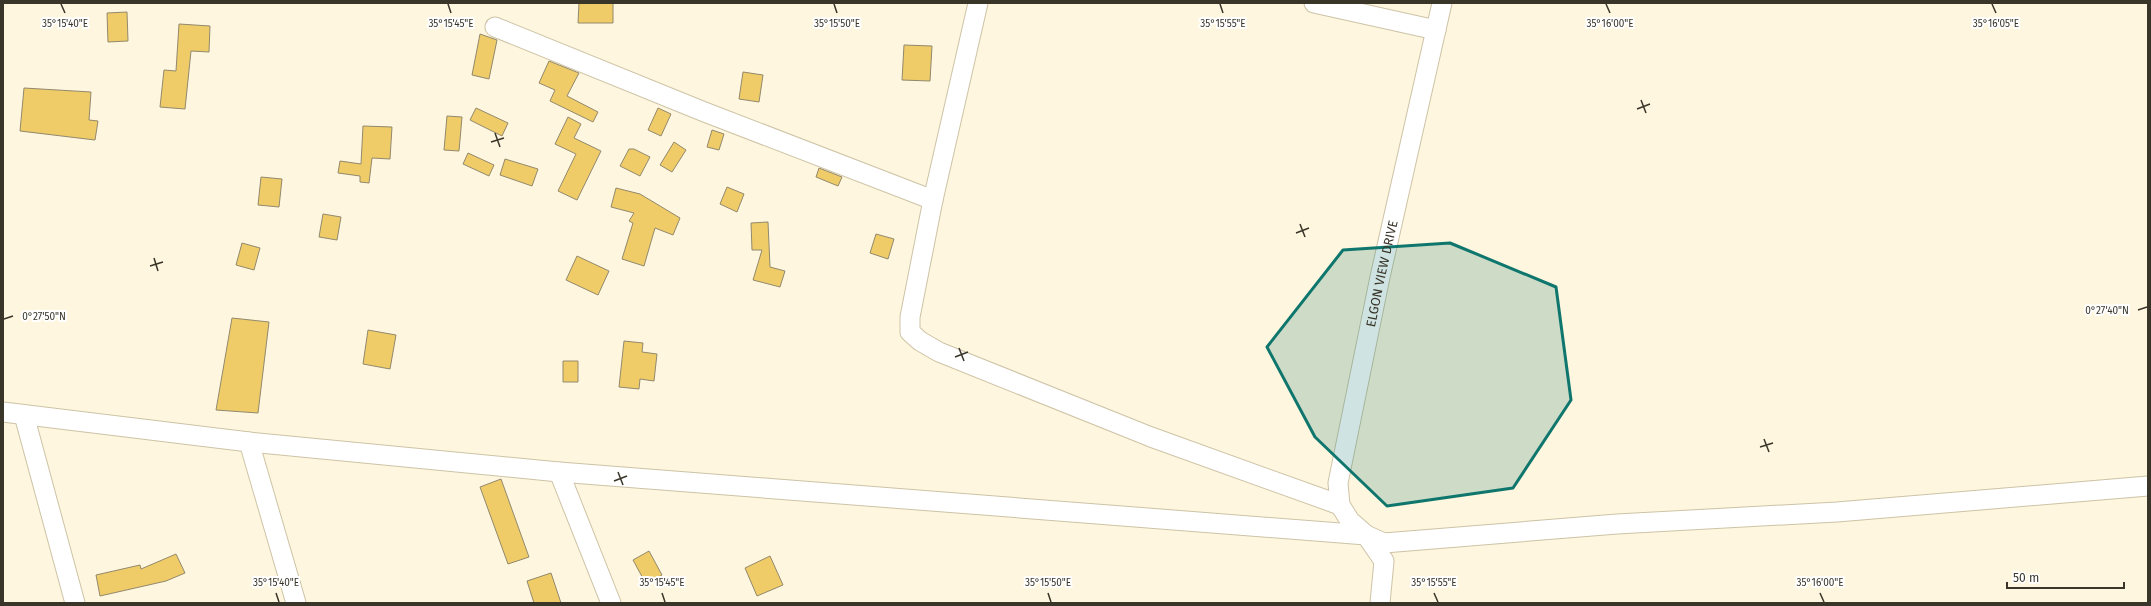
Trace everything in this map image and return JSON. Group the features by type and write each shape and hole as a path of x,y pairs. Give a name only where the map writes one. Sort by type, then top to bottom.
{"street":[{"path":"978,3 933,200 910,317 910,332 920,341 939,352 1151,437 1340,505"},
{"path":"1314,3 1436,30"},
{"name":"ELGON VIEW DRIVE","path":"1366,536 1350,521 1340,505 1338,483 1380,277 1442,3"},
{"path":"495,27 702,111 933,200"},
{"path":"3,412 249,442 559,472 1366,536 1384,543 1617,524 1837,512 2148,486"},
{"path":"24,415 75,603"},
{"path":"249,442 296,603"},
{"path":"559,472 611,603"},
{"path":"1366,536 1384,561 1380,603"}],"highlighted area":[{"path":"1450,243 1556,287 1571,400 1513,488 1387,506 1315,437 1267,347 1343,250"}],"building":[{"path":"579,3 613,3 613,23 578,23"},
{"path":"127,12 128,41 108,42 107,13"},
{"path":"179,24 210,26 209,52 191,51 185,109 160,107 164,70 176,71"},
{"path":"480,34 497,40 489,79 472,75"},
{"path":"904,45 932,46 930,81 902,80"},
{"path":"549,61 579,73 567,96 598,112 593,122 550,101 555,90 539,83"},
{"path":"743,72 763,75 759,102 739,99"},
{"path":"24,88 91,92 89,120 98,121 95,140 20,131"},
{"path":"476,108 508,123 502,136 470,120"},
{"path":"658,108 671,114 661,136 648,130"},
{"path":"447,116 462,117 459,151 444,150"},
{"path":"568,117 581,124 574,138 601,151 577,200 558,191 576,154 555,144"},
{"path":"363,126 392,127 390,159 372,158 369,183 360,182 360,176 338,173 340,161 361,164"},
{"path":"712,130 724,134 719,150 707,147"},
{"path":"674,142 686,150 672,172 660,165"},
{"path":"629,149 634,149 650,157 640,176 620,166"},
{"path":"468,153 494,165 489,176 463,164"},
{"path":"505,159 538,169 532,186 500,175"},
{"path":"819,168 842,177 838,186 816,177"},
{"path":"261,177 282,179 279,207 258,205"},
{"path":"727,187 744,194 737,212 720,204"},
{"path":"616,188 640,194 680,218 673,235 655,228 644,266 622,259 633,223 629,221 634,213 611,207"},
{"path":"323,214 341,217 337,240 319,237"},
{"path":"768,222 770,267 785,271 780,287 753,280 762,250 752,250 751,223"},
{"path":"876,234 894,239 888,259 870,253"},
{"path":"242,243 260,248 254,270 236,265"},
{"path":"577,256 609,271 598,295 566,280"},
{"path":"232,318 269,322 258,413 216,410"},
{"path":"368,330 396,335 390,369 363,364"},
{"path":"624,341 643,343 642,352 657,354 654,381 640,379 639,389 619,387"},
{"path":"563,361 578,361 578,382 563,382"},
{"path":"501,479 529,557 508,564 480,487"},
{"path":"649,551 662,575 646,584 633,560"},
{"path":"176,554 185,573 166,581 100,596 96,575 140,565 141,569"},
{"path":"770,556 783,585 757,596 745,568"},
{"path":"551,573 561,603 534,603 527,581"}]}
